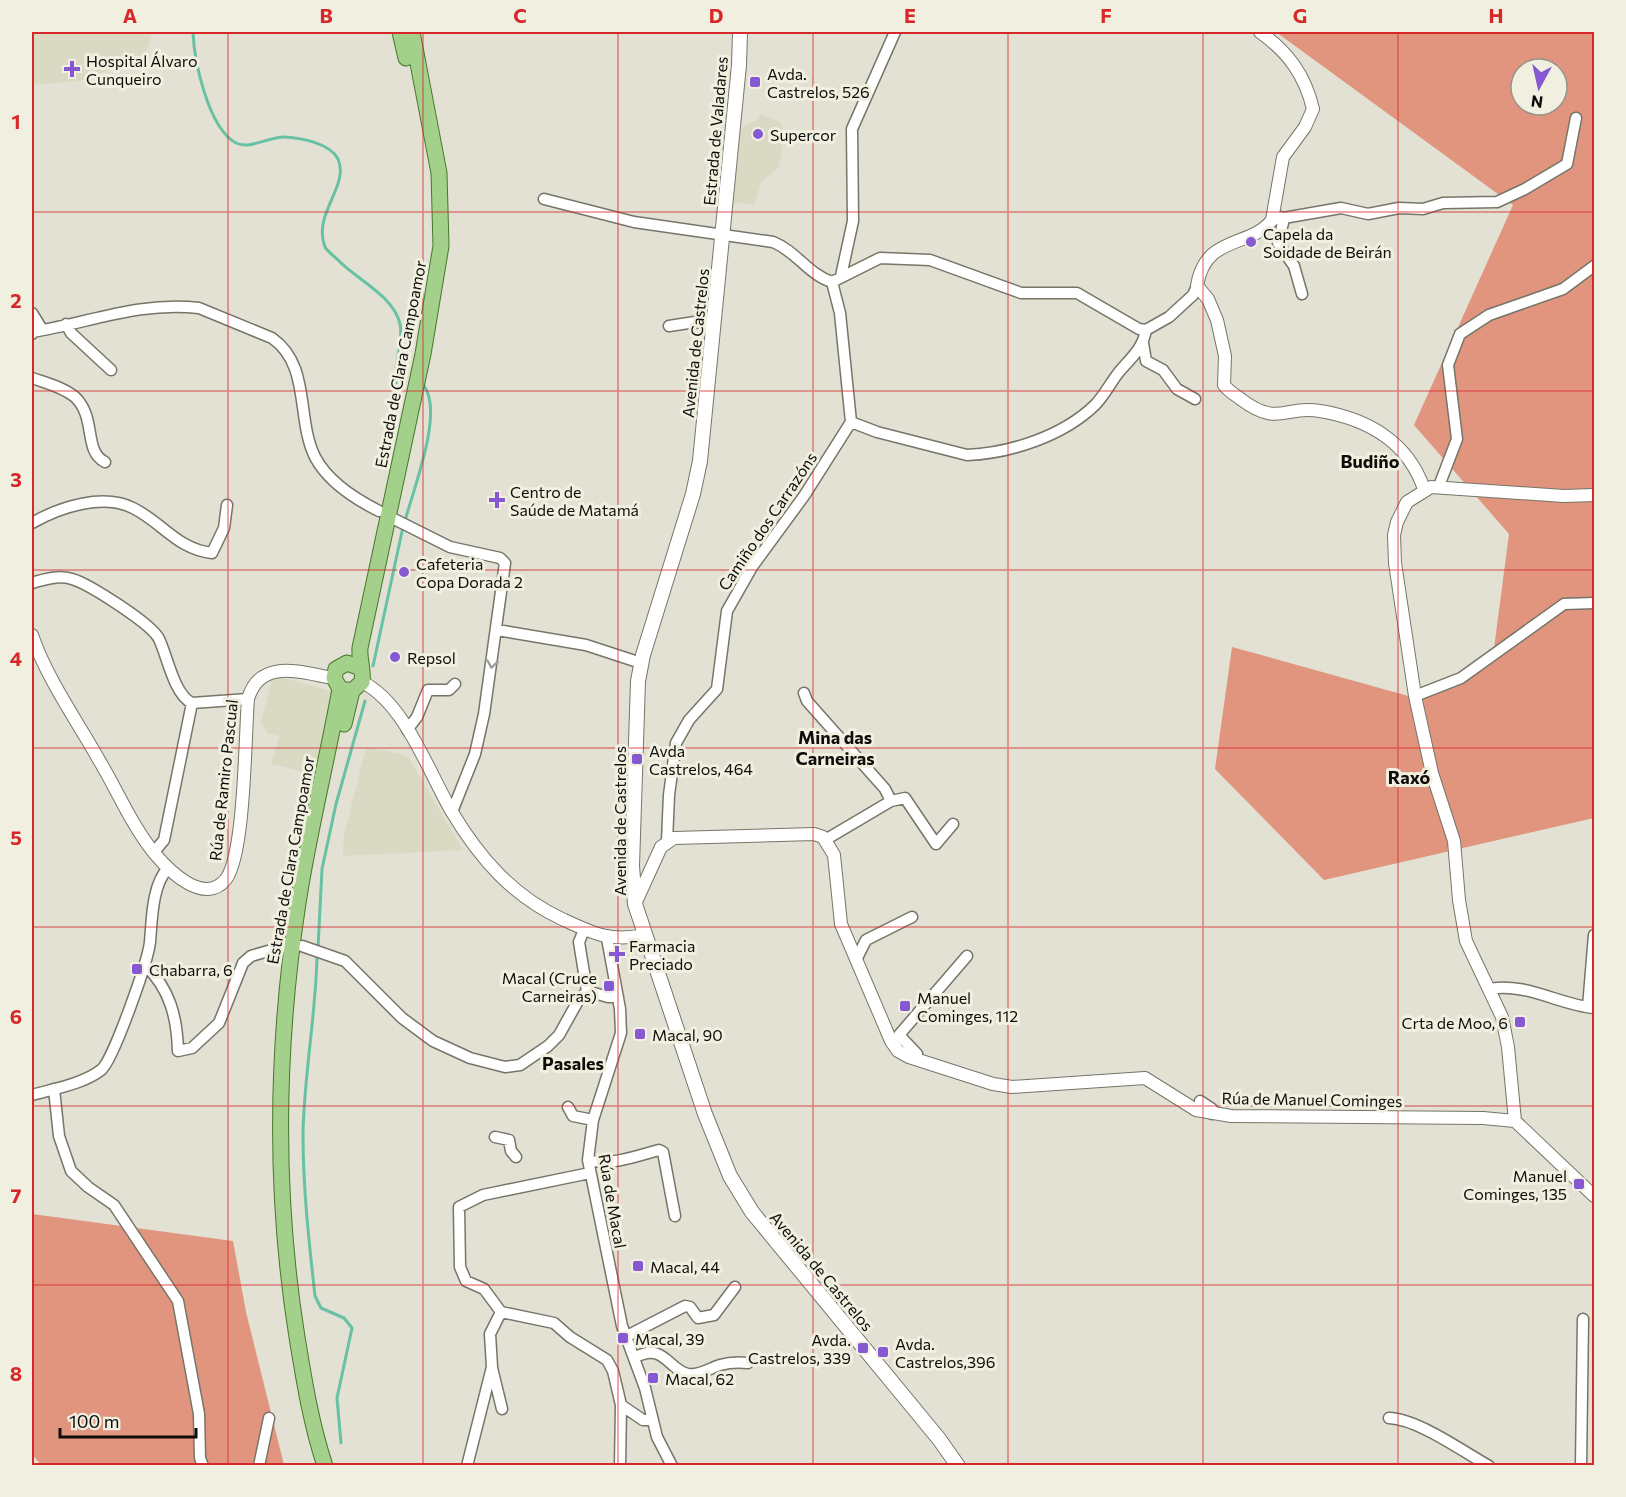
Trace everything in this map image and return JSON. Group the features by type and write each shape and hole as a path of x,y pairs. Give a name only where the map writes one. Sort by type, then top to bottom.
{"main road":[{"name":"Estrada de Clara Campoamor","path":"388,516 431,245 431,183 426,142 400,32"},
{"name":"Estrada de Clara Campoamor","path":"351,665 354,631 388,516 435,290 441,246 439,173 412,32"},
{"name":"Estrada de Valadares","path":"722,234 740,32"},
{"name":"Avenida de Castrelos","path":"722,234 696,484 641,663 637,696 633,799 632,866 635,904 652,949 682,1054 737,1190 752,1212 939,1439 958,1466"},
{"name":"Estrada de Clara Campoamor","path":"347,685 336,669 351,665"},
{"name":"Estrada de Clara Campoamor","path":"335,1466 310,1356 298,1276 292,1193 291,1075 302,946 306,857 347,685 363,674 351,665"},
{"name":"Estrada de Clara Campoamor","path":"302,946 281,1075 282,1194 298,1346 311,1413 325,1466"}],"street":[{"path":"895,32 853,122 851,172 853,221 837,279 851,422 877,432 967,454 982,454 1043,439 1074,423 1097,404 1143,343"},
{"path":"1260,32 1282,48 1296,64 1313,109 1305,127 1283,157 1277,219"},
{"path":"544,199 634,222 757,238 781,245 824,279 837,279 880,258 930,260 1021,293 1077,293 1139,329 1146,330 1169,317 1193,295 1199,272 1206,261 1220,249 1261,230 1277,219 1341,208 1368,214 1399,208 1423,209 1443,203 1497,202 1526,189 1567,164 1576,118"},
{"path":"1277,219 1283,223 1278,243 1294,266 1302,294"},
{"path":"1439,486 1457,439 1448,365 1460,334 1489,315 1563,290 1594,266"},
{"path":"1197,286 1208,299 1217,320 1225,356 1224,378 1227,389 1264,414 1320,411 1380,432 1401,447 1419,474 1424,489"},
{"path":"32,333 125,310 187,307 199,308 272,338 282,345 300,382 304,422 316,458 333,479 351,496 450,547 503,560 505,567 497,630 475,754 452,812"},
{"path":"32,313 40,326 32,333"},
{"path":"669,326 695,322 714,324"},
{"path":"66,324 71,333 111,370"},
{"path":"1146,330 1143,343 1146,361 1163,370 1177,389 1195,399"},
{"path":"32,378 64,390 81,405 92,433 92,451 95,458 105,462"},
{"name":"Camiño dos Carrazóns","path":"667,841 669,795 676,743 688,720 717,689 727,611 752,567 804,496 851,422"},
{"path":"1594,495 1564,496 1439,486 1424,489 1415,495 1401,511 1393,543 1415,696 1432,773 1454,841 1459,900 1466,941 1502,1017 1508,1047 1515,1121 1594,1196"},
{"path":"32,523 53,513 106,500 134,508 195,551 212,553 224,528 227,505"},
{"path":"32,583 55,578 75,580 125,609 159,638 166,664 186,700 192,703 248,699"},
{"path":"1415,696 1470,672 1559,606 1572,603 1594,603"},
{"path":"497,630 586,645 641,663"},
{"name":"Rúa de Ramiro Pascual","path":"32,635 88,741 154,852 168,867 201,889 214,889 228,874 235,855 248,699 258,678 272,671 292,671 347,685 387,701 407,730 452,812 483,857 514,891 539,908 584,930 607,938 645,935"},
{"path":"407,730 417,717 428,690 449,690 455,684"},
{"path":"804,693 807,701 885,789 891,801"},
{"path":"154,852 164,840 192,703"},
{"path":"635,904 658,854 667,841 674,838 798,833 814,834 825,840 891,801 905,798 936,844 953,824"},
{"name":"Rúa de Manuel Cominges","path":"825,840 834,855 840,919 856,960 891,1041 898,1051 916,1059 993,1084 1012,1087 1145,1078 1196,1110 1231,1116 1484,1118 1515,1121"},
{"path":"32,1095 87,1077 104,1068 145,965 157,894 161,877 168,867"},
{"path":"856,960 866,940 912,917"},
{"path":"584,930 579,942 587,991"},
{"path":"1490,989 1503,987 1591,1007 1594,935"},
{"name":"Rúa de Macal","path":"607,938 618,997 621,1033 592,1120 588,1160 625,1337 634,1358 663,1451 672,1466"},
{"path":"145,965 163,985 177,1029 178,1051 184,1051 204,1038 219,1023 243,963 261,952 302,946 345,961 402,1018 433,1041 470,1058 505,1067 520,1065 548,1046 559,1035 578,1001 587,991"},
{"path":"916,1059 917,1054 899,1035 967,956"},
{"path":"587,991 608,997 618,997"},
{"path":"54,1089 58,1136 71,1171 88,1187 114,1205 178,1301 199,1414 200,1458 203,1466"},
{"path":"1200,1101 1212,1109 1212,1114"},
{"path":"568,1107 573,1116 592,1120"},
{"path":"495,1137 509,1140 511,1151 516,1157"},
{"path":"588,1160 597,1162 627,1159 659,1150 663,1152 675,1216"},
{"path":"590,1173 483,1195 459,1207 460,1267 466,1281 483,1289 501,1312 554,1323 570,1337 602,1354 613,1371 621,1405 620,1466"},
{"path":"625,1337 685,1306 690,1307 698,1318 714,1315 735,1287"},
{"path":"501,1312 490,1334 492,1367 502,1409"},
{"path":"1581,1466 1583,1318"},
{"path":"634,1358 642,1354 663,1355 678,1370 693,1374 728,1363 748,1363"},
{"path":"467,1466 492,1367"},
{"path":"621,1405 643,1420 653,1420"},
{"path":"260,1466 269,1418"},
{"path":"1389,1418 1398,1418 1428,1432 1489,1466"}],"shaded area":[{"name":"Hospital Álvaro Cunqueiro","path":"32,32 152,32 145,57 79,81 32,85"},
{"path":"1276,32 1594,32 1594,818 1324,880 1215,769 1232,647 1419,699 1493,656 1509,534 1414,425 1513,205"},
{"path":"761,114 782,123 782,149 778,168 762,181 754,205 733,202 741,128 757,120"},
{"path":"273,675 334,692 313,774 271,764 279,736 267,733 261,722"},
{"path":"366,747 401,754 409,758 463,850 343,856 344,835"},
{"path":"32,1214 233,1241 246,1312 284,1465 41,1465 32,1454"}],"waterway":[{"path":"193,32 196,59 204,92 210,109 226,135 242,145 279,137 307,140 329,149 338,159 339,180 323,223 322,235 325,247 382,296 396,314 401,332 396,383"},
{"path":"405,521 429,432 431,414 429,398 424,386"},
{"path":"373,666 403,527"},
{"path":"318,948 322,869 336,804 365,701"},
{"path":"317,955 304,1112 304,1175 315,1296 321,1308 344,1318 352,1328 337,1398 341,1443"}],"place":[{"name":"Hospital Álvaro Cunqueiro","path":"72,69"},
{"name":"Avda. Castrelos, 526","path":"755,82"},
{"name":"Supercor","path":"758,134"},
{"name":"Capela da Soidade de Beirán","path":"1251,242"},
{"name":"Centro de Saúde de Matamá","path":"497,500"},
{"name":"Cafeteria Copa Dorada 2","path":"404,572"},
{"name":"Repsol","path":"395,657"},
{"name":"Avda Castrelos, 464","path":"637,759"},
{"name":"Farmacia Preciado","path":"617,954"},
{"name":"Chabarra, 6","path":"137,969"},
{"name":"Macal (Cruce Carneiras)","path":"609,986"},
{"name":"Manuel Cominges, 112","path":"905,1006"},
{"name":"Crta de Moo, 6","path":"1520,1022"},
{"name":"Macal, 90","path":"640,1034"},
{"name":"Manuel Cominges, 135","path":"1579,1184"},
{"name":"Macal, 44","path":"638,1266"},
{"name":"Macal, 39","path":"623,1338"},
{"name":"Avda. Castrelos, 339","path":"863,1348"},
{"name":"Avda. Castrelos,396","path":"883,1352"},
{"name":"Macal, 62","path":"653,1378"}],"district":[{"name":"Budiño","path":"1370,461"},
{"name":"Mina das Carneiras","path":"835,747"},
{"name":"Raxó","path":"1409,777"},
{"name":"Pasales","path":"573,1063"}]}
